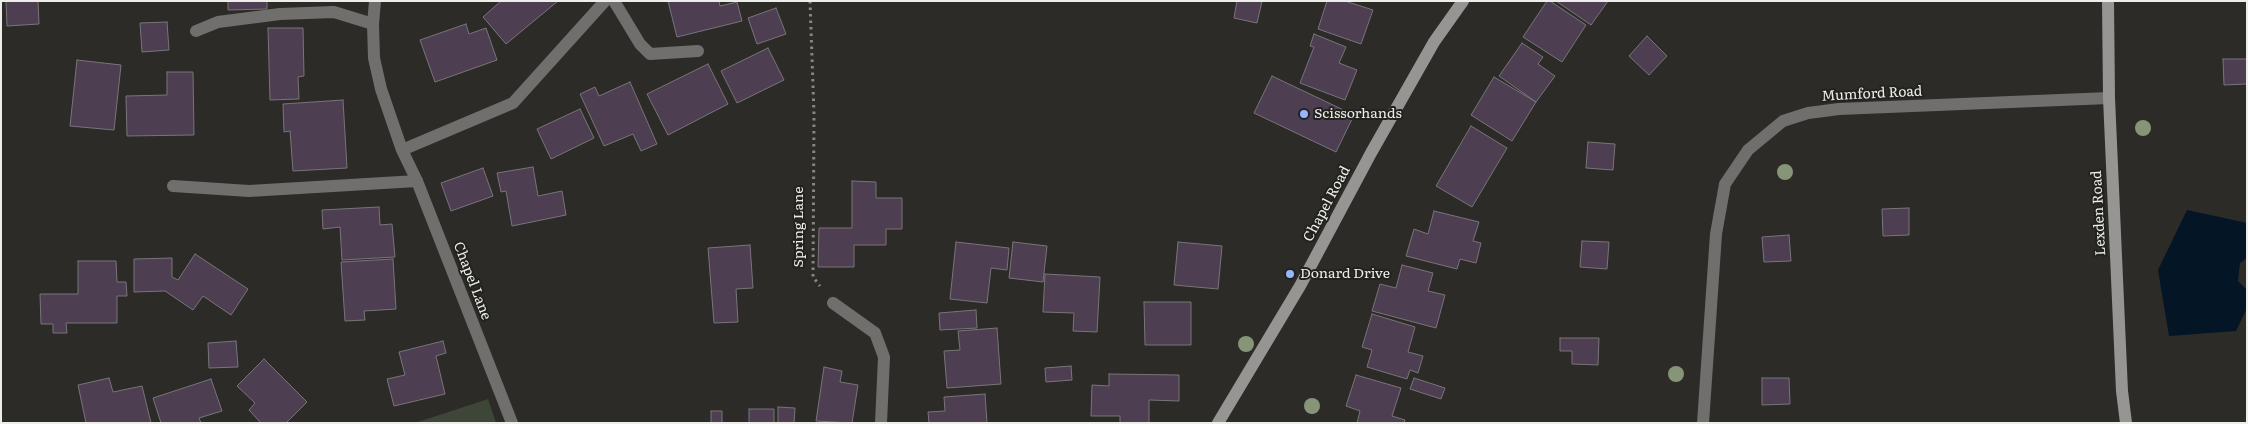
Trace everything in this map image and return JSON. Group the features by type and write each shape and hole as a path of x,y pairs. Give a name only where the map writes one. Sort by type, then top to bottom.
{"street":[{"name":"Chapel Lane","path":"375,1 373,24 374,58 381,89 402,150 417,180 512,423"},
{"path":"402,150 513,103 605,1"},
{"path":"614,1 640,44 650,54 698,51"},
{"name":"Chapel Road","path":"1219,423 1300,286 1434,42 1463,1"},
{"name":"Lexden Road","path":"2108,1 2122,391 2126,423"},
{"path":"196,31 218,22 280,14 334,12 373,24"},
{"name":"Mumford Road","path":"1703,423 1716,234 1725,184 1748,150 1783,121 1808,113 1839,109 2110,98"},
{"path":"172,186 248,191 417,180"},
{"path":"833,303 875,333 884,357 881,423"}],"path":[{"name":"Spring Lane","path":"810,1 814,114 814,277 833,303"}],"green space":[{"path":"488,399 496,423 415,423"}],"water":[{"path":"2187,210 2247,223 2247,258 2240,263 2238,281 2247,290 2247,308 2236,331 2169,336 2158,270"}],"building":[{"path":"6,1 38,1 39,24 7,26"},
{"path":"228,1 267,1 267,9 228,10"},
{"path":"501,1 558,1 506,44 483,17"},
{"path":"668,1 719,1 720,6 737,2 742,21 677,37"},
{"path":"1237,1 1262,1 1257,23 1234,18"},
{"path":"1327,1 1345,1 1373,10 1361,44 1318,29"},
{"path":"1547,1 1550,1 1586,25 1562,62 1523,37"},
{"path":"1556,1 1608,1 1591,25"},
{"path":"776,8 786,34 757,44 748,18"},
{"path":"167,22 169,50 142,52 140,23"},
{"path":"466,24 469,34 486,28 497,60 435,82 420,40"},
{"path":"268,28 303,28 304,76 298,77 299,99 270,100"},
{"path":"1314,34 1346,47 1339,63 1357,70 1345,100 1300,83 1314,47 1310,46"},
{"path":"1647,36 1667,56 1649,75 1629,56"},
{"path":"1522,43 1543,57 1538,64 1555,76 1536,102 1499,76"},
{"path":"768,48 784,80 737,103 721,71"},
{"path":"2223,59 2247,59 2247,84 2224,85"},
{"path":"77,60 121,65 114,130 70,126"},
{"path":"708,64 728,104 668,135 647,94"},
{"path":"167,72 193,72 194,135 127,136 126,96 167,95"},
{"name":"Scissorhands","path":"1272,76 1354,115 1336,152 1254,113"},
{"path":"1494,77 1536,102 1512,141 1471,115"},
{"path":"630,82 657,144 641,151 633,134 604,146 580,94 595,87 599,96"},
{"path":"343,100 347,168 293,171 290,131 284,132 283,104"},
{"path":"580,109 594,138 551,159 537,129"},
{"path":"1471,126 1507,148 1472,207 1436,186"},
{"path":"1588,142 1615,144 1613,170 1586,168"},
{"path":"533,167 538,196 562,191 566,215 512,226 506,191 501,192 497,173"},
{"path":"483,168 493,196 451,211 441,183"},
{"path":"852,181 876,182 876,198 902,198 902,229 886,229 886,245 854,245 854,267 818,267 819,228 852,228"},
{"path":"379,207 380,225 392,224 395,257 342,260 340,227 323,229 322,210"},
{"path":"1909,208 1909,235 1883,236 1882,209"},
{"path":"1434,211 1479,222 1473,241 1481,243 1476,263 1460,259 1457,269 1406,256 1414,229 1428,234"},
{"path":"1789,235 1791,261 1764,262 1762,237"},
{"path":"1582,241 1609,242 1607,269 1580,267"},
{"path":"956,242 1009,248 1007,270 991,268 987,303 950,299"},
{"path":"1013,242 1047,246 1043,282 1009,278"},
{"path":"1178,242 1222,246 1218,289 1174,285"},
{"path":"750,245 753,288 736,289 738,322 714,323 708,248"},
{"path":"195,254 248,289 231,315 203,296 193,310 165,291 134,292 134,259 172,258 172,277 178,280"},
{"path":"393,259 396,309 364,311 365,320 345,321 341,262"},
{"path":"78,261 116,261 117,282 126,282 127,296 117,296 117,323 66,323 67,333 53,333 53,324 41,324 40,294 78,294"},
{"path":"1402,265 1433,273 1428,291 1445,295 1436,328 1372,311 1380,284 1396,288"},
{"path":"1045,274 1100,277 1097,332 1073,331 1074,313 1043,312"},
{"path":"1144,302 1191,302 1191,345 1145,345"},
{"path":"976,310 977,328 940,330 939,313"},
{"path":"1372,314 1415,327 1408,352 1423,356 1418,373 1410,370 1407,379 1367,367 1372,350 1362,347"},
{"path":"997,328 1001,384 947,388 944,351 960,350 958,331"},
{"path":"1560,338 1599,338 1598,365 1572,364 1572,351 1560,351"},
{"path":"236,341 238,367 209,368 208,343"},
{"path":"443,341 446,353 436,356 445,394 394,406 387,379 405,375 399,352"},
{"path":"264,359 307,402 286,423 261,423 249,410 255,403 237,386"},
{"path":"1071,366 1072,380 1046,382 1045,368"},
{"path":"824,367 842,371 840,382 858,385 852,423 816,421"},
{"path":"1109,374 1179,375 1179,401 1149,400 1149,423 1120,423 1120,416 1091,416 1092,385 1109,386"},
{"path":"1356,375 1401,388 1392,416 1405,420 1404,423 1357,423 1360,411 1346,406"},
{"path":"109,378 113,392 142,386 151,423 86,423 78,385"},
{"path":"1414,378 1445,388 1441,399 1410,389"},
{"path":"1762,378 1789,378 1790,404 1762,405"},
{"path":"211,379 222,411 199,418 201,423 161,423 153,398"},
{"path":"985,394 987,423 929,423 928,412 945,411 944,397"},
{"path":"778,407 795,408 794,423 778,423"},
{"path":"749,409 774,409 774,423 749,423"},
{"path":"711,411 722,411 722,423 711,423"}],"place":[{"name":"Scissorhands","path":"1304,114"},
{"name":"Donard Drive","path":"1290,274"}]}
